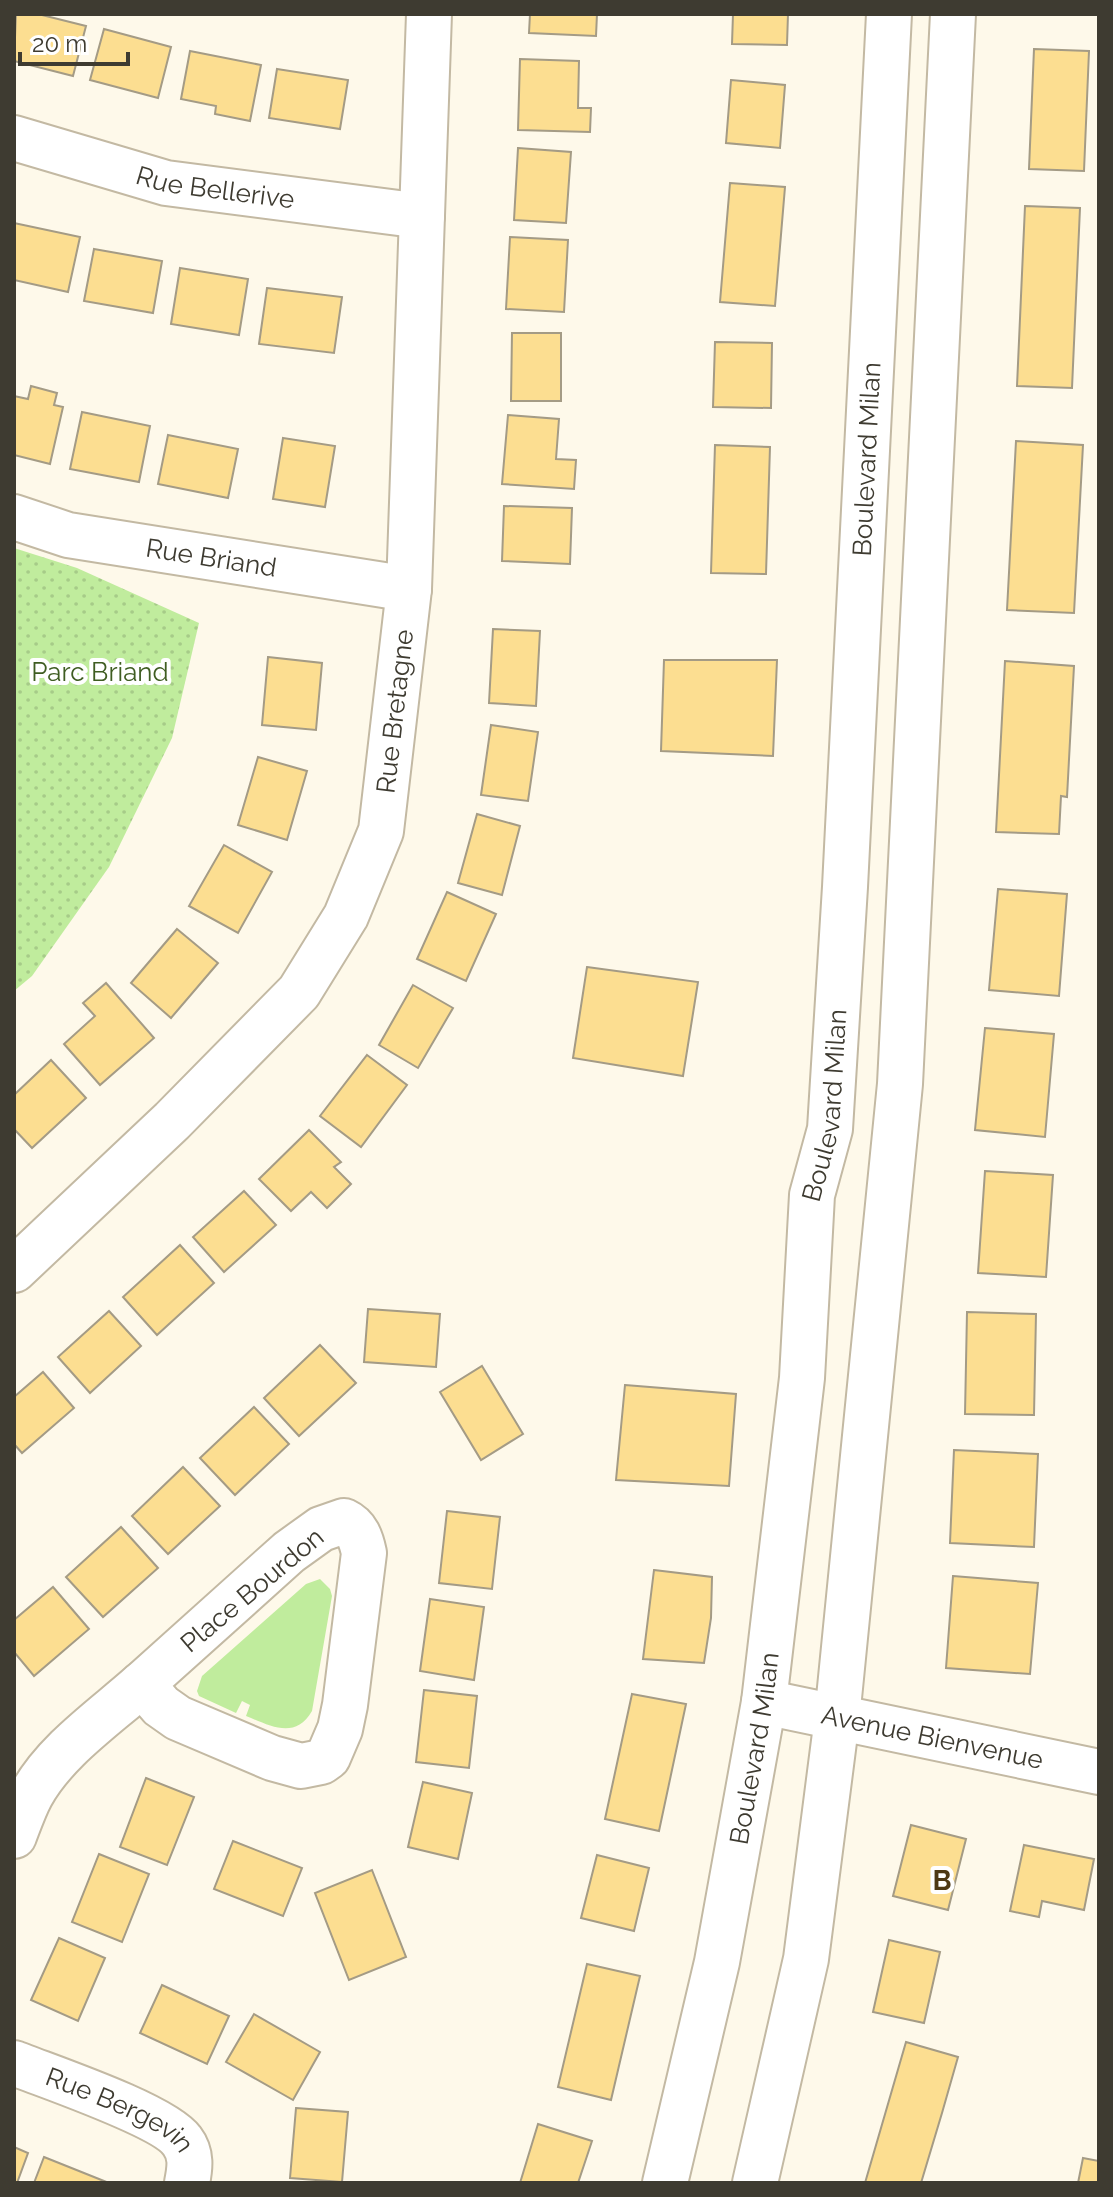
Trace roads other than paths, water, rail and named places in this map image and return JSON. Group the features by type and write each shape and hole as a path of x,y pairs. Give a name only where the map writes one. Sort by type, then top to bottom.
{"main road":[{"name":"Rue Bretagne","path":"14,1270 172,1121 299,992 346,916 381,831 409,589 429,14"},
{"name":"Boulevard Milan","path":"665,2183 717,1962 764,1702 802,1378 812,1195 830,1129 889,14"},
{"path":"755,2183 806,1959 837,1718 900,1084 953,14"},
{"name":"Rue Bellerive","path":"14,138 166,183 422,216"},
{"name":"Rue Briand","path":"14,517 68,535 409,589"},
{"name":"Place Bourdon","path":"14,1836 30,1796 61,1756 142,1684 306,1539 336,1522 351,1524 362,1541 362,1577 340,1729 333,1749 321,1762 301,1766 288,1763 178,1718 161,1706 142,1684"},
{"name":"Avenue Bienvenue","path":"764,1702 1099,1772"},
{"name":"Rue Bergevin","path":"14,2063 147,2117 173,2131 181,2139 189,2156 187,2183"}],"district":[{"name":"B","path":"942,1880"}],"park label":[{"name":"Parc Briand","path":"100,672"}]}
